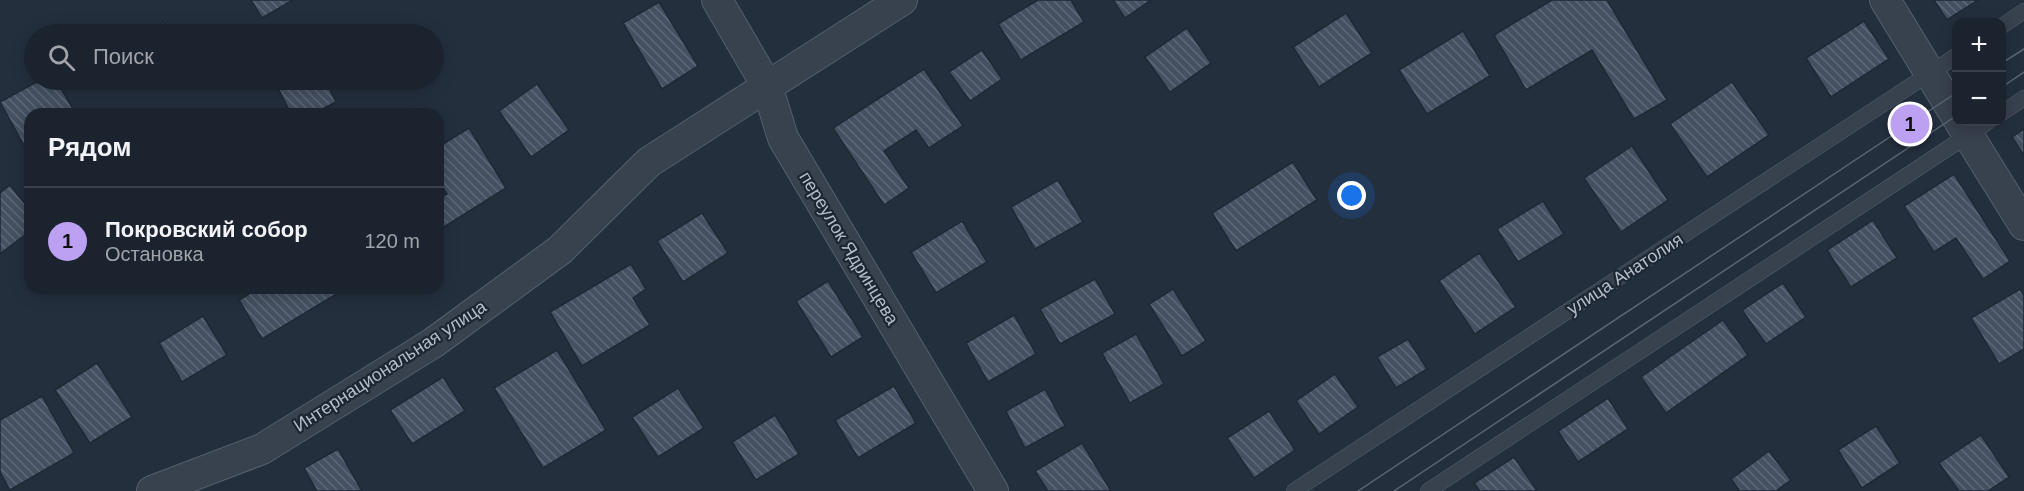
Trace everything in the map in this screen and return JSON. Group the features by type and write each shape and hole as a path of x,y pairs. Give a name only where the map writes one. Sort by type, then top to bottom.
{"street":[{"name":"переулок Ядринцева","path":"717,0 767,86 783,138 993,491"},
{"name":"Интернациональная улица","path":"152,491 262,449 433,343 560,250 650,162 902,0"},
{"path":"1885,0 1930,73 1952,102"},
{"path":"1970,126 2024,225"}],"lane":[{"path":"2006,23 2024,11"},
{"name":"улица Анатолия","path":"1294,491 1952,59"},
{"path":"2006,110 2024,98"},
{"path":"1428,491 1964,126"}],"building":[{"path":"251,0 293,0 262,18"},
{"path":"1038,0 1071,0 1084,22 1021,60 998,24"},
{"path":"1113,0 1151,0 1125,18"},
{"path":"1552,0 1607,0 1667,100 1634,119 1592,50 1526,90 1494,35"},
{"path":"1934,0 1978,0 1947,20"},
{"path":"659,2 698,66 662,89 623,23"},
{"path":"1346,13 1372,53 1319,87 1293,47"},
{"path":"1864,21 1889,59 1831,97 1806,58"},
{"path":"1187,28 1211,63 1170,92 1145,57"},
{"path":"1463,31 1490,76 1427,114 1399,70"},
{"path":"982,50 1002,79 970,101 949,72"},
{"path":"924,69 963,126 929,148 916,130 884,151 909,188 884,205 833,128"},
{"path":"1732,82 1769,135 1707,177 1670,124"},
{"path":"537,84 569,130 531,157 499,111"},
{"path":"24,89 62,90 72,108 24,108 24,145 0,102"},
{"path":"279,90 330,90 336,102 324,108 288,108"},
{"path":"469,128 506,188 444,227 444,196 447,194 444,189 444,143"},
{"path":"2024,129 2024,155 2012,137"},
{"path":"1632,146 1668,200 1621,232 1584,178"},
{"path":"1293,162 1317,200 1236,251 1212,213"},
{"path":"1954,174 2010,261 1983,279 1956,238 1934,252 1904,206"},
{"path":"1058,180 1083,222 1035,249 1011,207"},
{"path":"10,185 24,202 24,236 0,254 0,193"},
{"path":"1543,201 1564,234 1518,262 1497,229"},
{"path":"702,213 728,253 683,282 657,241"},
{"path":"1873,220 1897,258 1851,287 1827,250"},
{"path":"962,221 987,262 936,293 911,252"},
{"path":"1479,253 1516,307 1475,334 1439,281"},
{"path":"631,264 646,289 633,298 650,325 582,366 550,312"},
{"path":"1095,279 1115,314 1060,344 1040,309"},
{"path":"828,281 863,337 831,357 796,301"},
{"path":"1783,283 1806,317 1766,344 1742,310"},
{"path":"1173,289 1206,341 1182,356 1149,304"},
{"path":"2020,289 2024,296 2024,349 1999,364 1971,318"},
{"path":"249,294 335,295 262,339 239,300"},
{"path":"1014,315 1036,354 988,382 966,343"},
{"path":"203,316 227,355 182,382 159,343"},
{"path":"1723,320 1748,355 1666,413 1641,377"},
{"path":"1136,334 1164,384 1130,403 1102,353"},
{"path":"1408,339 1427,369 1396,388 1377,357"},
{"path":"557,350 606,430 543,468 494,388"},
{"path":"97,363 132,417 90,443 55,390"},
{"path":"1335,374 1358,407 1319,434 1296,401"},
{"path":"443,377 465,411 412,444 390,410"},
{"path":"894,386 916,423 858,458 835,420"},
{"path":"678,388 704,428 658,457 632,417"},
{"path":"1045,389 1065,426 1025,448 1006,411"},
{"path":"42,396 74,453 10,490 0,472 0,420"},
{"path":"1608,398 1628,429 1578,462 1558,431"},
{"path":"1269,411 1295,450 1254,478 1227,438"},
{"path":"775,415 799,454 756,480 732,442"},
{"path":"1876,426 1900,463 1862,488 1838,450"},
{"path":"1981,435 2009,477 1988,491 1959,491 1939,463"},
{"path":"1082,443 1111,491 1048,491 1035,471"},
{"path":"338,449 362,491 317,491 304,468"},
{"path":"1769,451 1791,480 1776,491 1740,491 1731,479"},
{"path":"1514,457 1537,491 1480,491 1474,483"}],"tram line":[{"path":"2006,60 2024,49"},
{"path":"2006,84 2024,72"},
{"path":"1358,491 1952,96"},
{"path":"1394,491 1952,119"}],"place":[{"name":"Покровский собор","path":"1910,124"}]}
